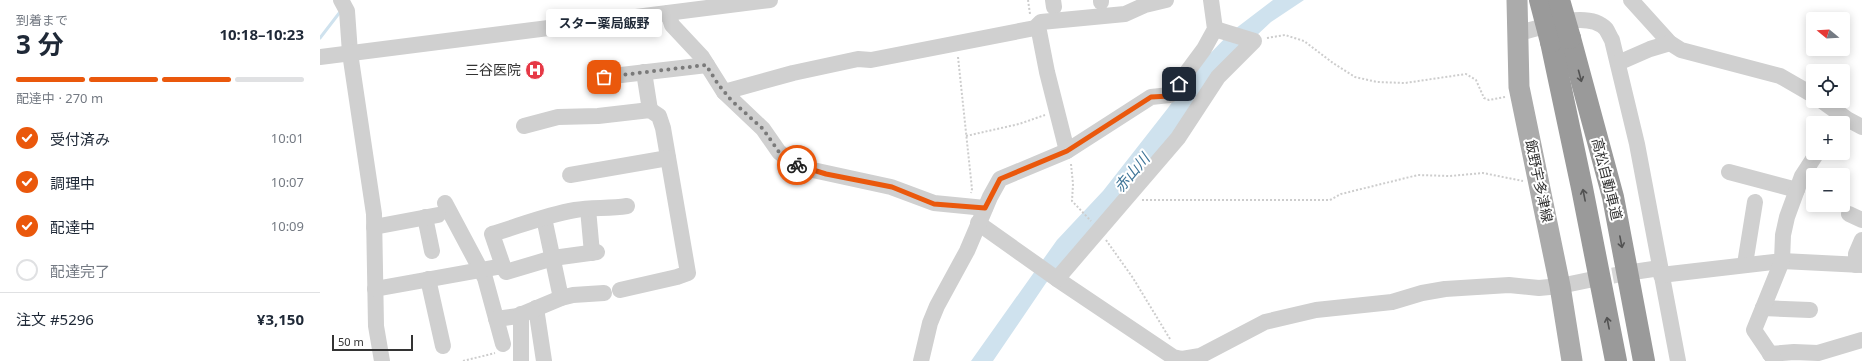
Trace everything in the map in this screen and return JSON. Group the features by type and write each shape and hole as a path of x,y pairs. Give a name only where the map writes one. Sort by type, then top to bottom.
{"highway":[{"name":"高松自動車道","path":"1540,0 1561,40 1613,197 1644,361"},
{"name":"高松自動車道","path":"1559,0 1561,40 1582,188 1616,361"}],"main road":[{"name":"飯野宇多津線","path":"1517,0 1521,93 1560,286 1572,361"}],"street":[{"path":"320,57 668,13 738,2 770,0"},
{"path":"724,92 793,73 858,59 871,60 1036,28 1041,22 1125,14 1145,5 1166,0"},
{"path":"1211,0 1220,30"},
{"path":"1631,0 1670,43 1690,54 1780,76 1806,91"},
{"path":"343,1 347,11 350,53 374,214 376,326 382,361"},
{"path":"668,13 672,25 702,57 724,92 763,129 779,152 799,167 892,187 934,204 985,208"},
{"path":"1519,33 1575,20 1587,20 1606,29 1612,40 1629,118 1637,144 1678,361"},
{"path":"1038,26 1067,151"},
{"path":"1056,279 1178,138 1218,77 1254,41 1220,30"},
{"path":"921,361 930,324 937,306 967,251 985,208 1000,179 1067,151 1151,97 1170,96 1220,30"},
{"path":"1618,63 1650,49 1670,43"},
{"path":"604,77 706,65"},
{"path":"644,72 650,110"},
{"path":"1830,108 1839,116"},
{"path":"524,126 558,117 598,116 650,110 659,116 668,158 688,273 677,277 620,290"},
{"path":"1850,123 1862,127"},
{"path":"570,175 668,158"},
{"path":"1812,160 1802,176 1785,223 1782,261 1754,330 1772,358 1794,352 1818,353 1862,340"},
{"path":"1729,172 1797,190"},
{"path":"1745,264 1755,202"},
{"path":"588,209 595,252 552,258 506,272 492,234 576,210 588,209 613,209 627,206"},
{"path":"374,227 436,212"},
{"path":"432,251 436,212"},
{"path":"436,212 485,278 503,344"},
{"path":"544,218 561,298"},
{"path":"978,224 1056,279 1173,357 1182,360 1200,356 1265,322 1316,310 1392,302 1422,293 1445,289 1509,285 1539,288 1560,286 1590,280"},
{"path":"1633,272 1782,261 1859,265 1856,254 1862,240"},
{"path":"375,289 503,266"},
{"path":"428,279 443,346"},
{"path":"496,319 521,314 561,298 573,295 604,294"},
{"path":"536,308 544,361"},
{"path":"1763,308 1810,310"},
{"path":"521,314 521,361"}],"path":[{"path":"1254,41 1286,35 1304,41 1333,63 1355,77 1377,82 1405,84 1466,74 1476,80 1484,98 1489,100 1521,93"},
{"path":"957,44 972,189 967,206"},
{"path":"966,136 1019,124 1057,111"},
{"path":"1067,151 1073,168 1072,201 1099,230 1137,284 1162,322 1182,360"},
{"path":"1125,200 1330,200 1341,194 1418,175 1450,176 1483,173 1539,185"}],"water":[{"name":"赤山川","path":"1273,0 1304,0 1271,22 1225,65 1184,122 1046,283 993,361 971,361 1057,240 1103,191 1168,108 1197,67 1231,32"}],"waterway":[{"path":"320,38 340,12"}],"tunnel":[{"path":"1589,280 1633,272"}],"way so far":[{"path":"604,77 706,65 718,84 731,100 763,129 779,152 788,160 797,165"}],"place":[{"name":"三谷医院","path":"535,70"},
{"name":"スター薬局飯野","path":"604,77"}],"route":[{"path":"797,165 799,167 826,174 874,182 892,187 934,204 985,208 1000,179 1067,151 1151,97 1170,96 1179,84"}]}
